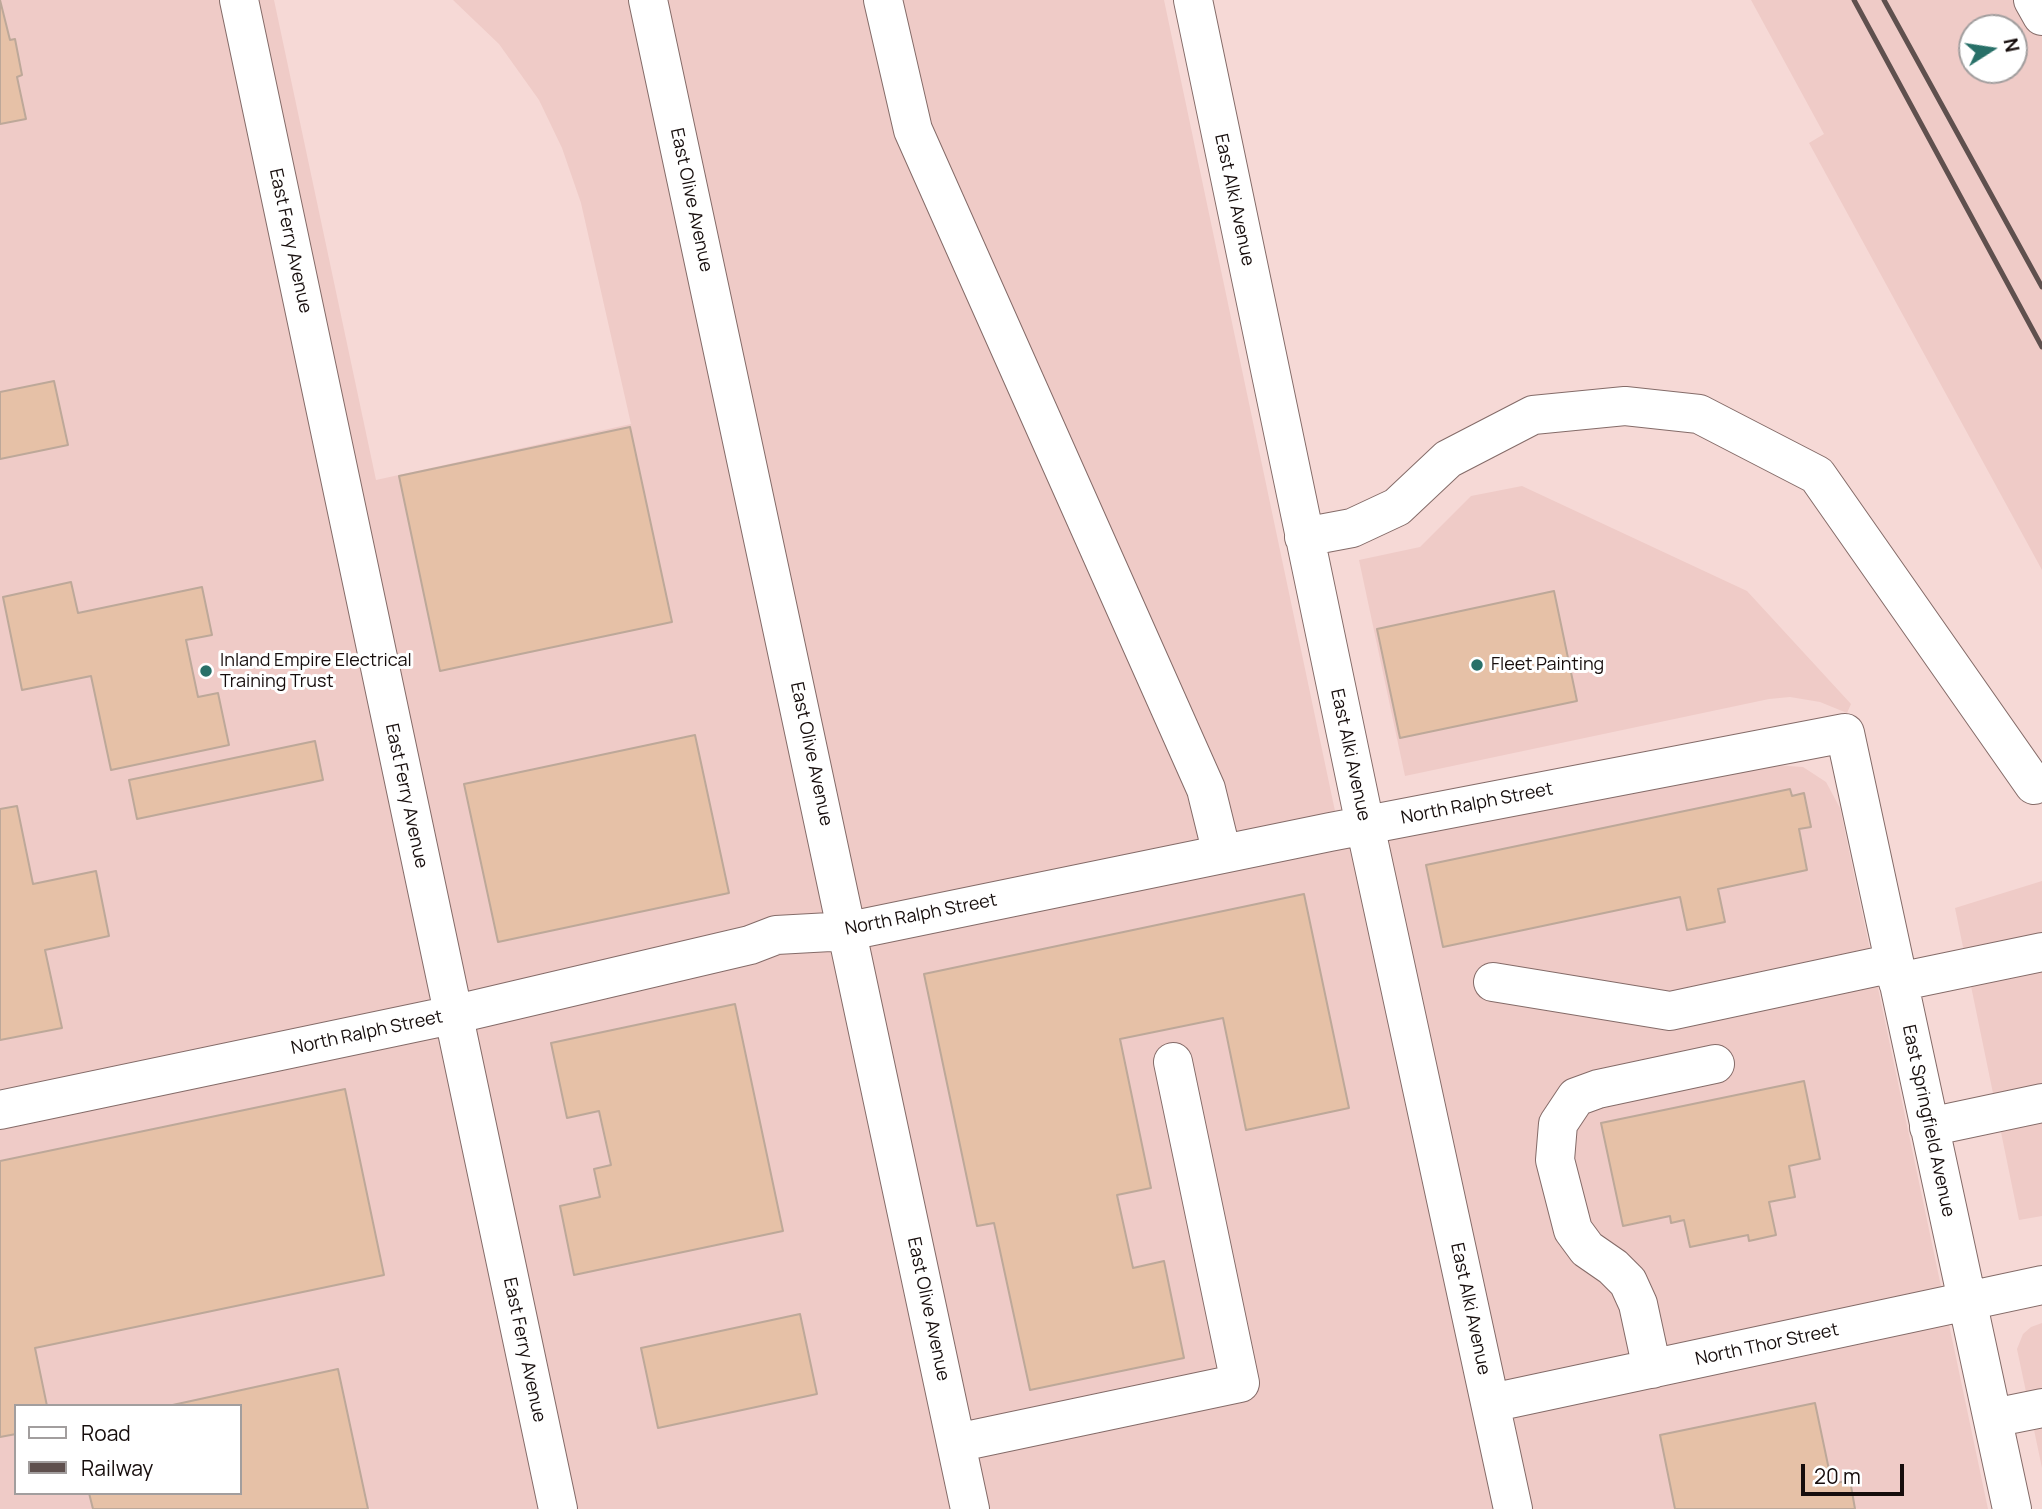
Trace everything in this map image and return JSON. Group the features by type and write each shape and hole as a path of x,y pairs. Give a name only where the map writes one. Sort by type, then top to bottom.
{"street":[{"name":"East Ferry Avenue","path":"239,0 558,1509"},
{"name":"East Olive Avenue","path":"649,0 970,1509"},
{"path":"883,0 913,130 1206,789 1222,854"},
{"name":"East Alki Avenue","path":"1192,0 1365,825 1513,1509"},
{"path":"2033,0 2042,16"},
{"path":"1304,537 1352,528 1397,507 1448,459 1533,415 1625,406 1699,414 1817,475 2034,785"},
{"name":"North Ralph Street","path":"0,1110 452,1014 750,945 776,935 849,931 1365,825 1845,733"},
{"name":"East Springfield Avenue","path":"1845,733 2012,1509"},
{"path":"1493,982 1670,1011 1896,973 2042,952"},
{"path":"956,1443 1240,1383 1173,1062"},
{"path":"1652,1369 1638,1304 1628,1282 1613,1267 1587,1249 1573,1230 1555,1160 1558,1124 1576,1097 1715,1064"},
{"path":"1929,1127 2042,1103"},
{"name":"North Thor Street","path":"1491,1403 2042,1285"},
{"path":"1993,1418 2042,1408"}],"shaded area":[{"path":"0,0 274,0 376,480 631,424 581,203 562,148 539,100 499,44 453,0 1164,0 1343,849 1774,765 1803,767 1826,782 1840,808 1988,1509 0,1509"},
{"path":"1751,0 2042,0 2042,570 1809,143 1824,134"},
{"path":"1522,486 1747,591 1851,704 1847,713 1820,702 1790,697 1769,699 1405,776 1359,560 1420,547 1471,496"},
{"path":"2042,881 2042,1216 2019,1220 1955,908"},
{"path":"2042,1323 2042,1468 2017,1349 2023,1334"}],"building":[{"path":"0,0 10,40 15,39 22,75 17,77 26,119 0,124"},
{"path":"54,381 68,445 0,459 0,392"},
{"path":"630,427 672,622 440,671 399,476"},
{"path":"71,582 78,613 202,587 212,635 186,640 198,697 218,693 229,745 111,770 91,676 22,690 3,597"},
{"name":"Fleet Painting","path":"1554,591 1577,701 1400,738 1377,629"},
{"path":"695,735 729,893 498,942 464,784"},
{"path":"315,741 323,780 137,819 129,780"},
{"path":"1790,789 1792,796 1804,793 1811,827 1799,829 1807,870 1718,889 1725,922 1687,930 1680,897 1443,947 1426,865"},
{"path":"17,806 33,884 96,871 109,936 45,950 62,1028 0,1040 0,809"},
{"path":"1304,894 1349,1108 1246,1130 1223,1018 1120,1039 1151,1188 1117,1195 1133,1268 1164,1261 1184,1358 1030,1390 994,1223 977,1226 924,974"},
{"path":"735,1004 783,1231 574,1275 560,1206 600,1197 594,1169 611,1165 599,1111 567,1118 551,1043"},
{"path":"1804,1081 1820,1159 1789,1166 1795,1197 1769,1202 1776,1235 1749,1241 1748,1235 1690,1247 1684,1220 1671,1223 1670,1216 1623,1226 1601,1123"},
{"path":"345,1089 384,1275 35,1348 47,1404 14,1404 14,1434 0,1437 0,1161"},
{"path":"800,1314 817,1394 658,1428 641,1348"},
{"path":"338,1369 368,1509 93,1509 90,1495 242,1495 242,1404 177,1404"},
{"path":"1815,1403 1832,1484 1850,1480 1855,1509 1675,1509 1660,1435"}],"railway":[{"path":"1854,0 2042,347"},
{"path":"1884,0 2042,287"}],"place":[{"name":"Fleet Painting","path":"1477,665"},
{"name":"Inland Empire Electrical Training Trust","path":"206,671"}]}
